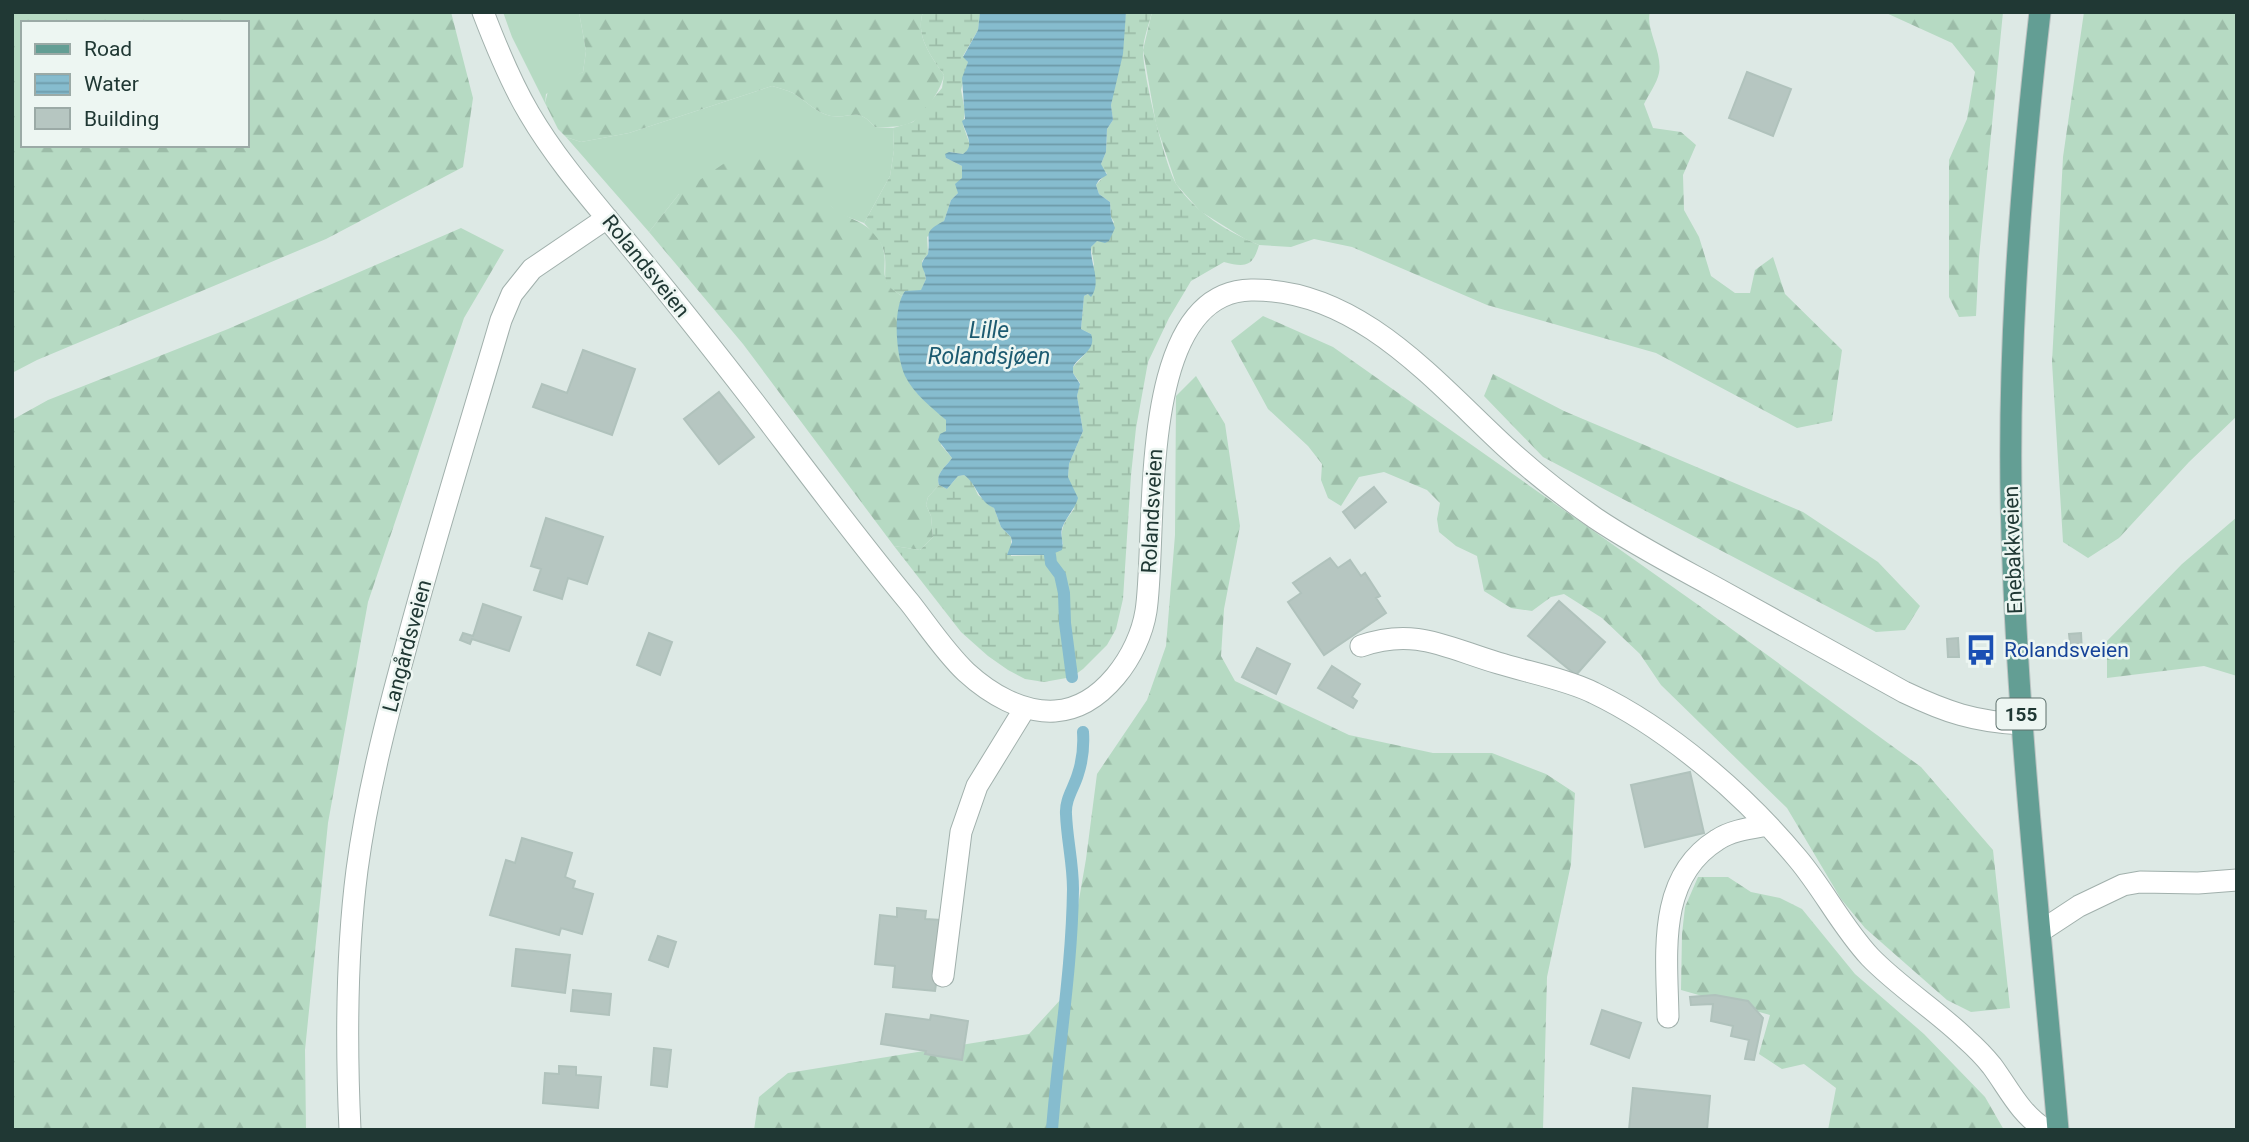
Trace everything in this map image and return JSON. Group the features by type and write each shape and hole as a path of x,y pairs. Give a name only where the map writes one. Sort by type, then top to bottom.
{"main road":[{"name":"Enebakkveien","path":"2040,12 2014,297 2012,560 2022,724 2058,1130"}],"street":[{"name":"Rolandsveien","path":"483,12 526,109 562,164 712,347 878,565 961,668 1001,698 1025,708 1050,711 1070,709 1092,698 1123,667 1135,647 1146,615 1157,429 1169,372 1177,349 1199,313 1216,299 1250,289 1297,295 1350,317 1379,334 1404,353 1553,487 1595,518 1639,545 1904,692 1935,706 1987,722 2022,724"},
{"name":"Langårdsveien","path":"350,1130 346,1024 358,868 372,784 426,572 501,320 512,294 532,269 607,218"},
{"path":"1361,646 1383,638 1404,636 1432,642 1592,691 1637,716 1678,744 1768,825 1800,861 1868,955 1966,1039 1992,1066 2022,1111 2046,1130"},
{"path":"943,976 961,832 977,786 1025,708"},
{"path":"1668,1017 1667,935 1671,902 1681,876 1717,839 1768,825"},
{"path":"2041,931 2079,906 2123,885 2140,881 2198,883 2237,880"}],"green space":[{"path":"12,12 451,12 473,98 463,167 326,239 37,360 12,373"},
{"path":"503,12 579,12 586,51 583,72 546,94 545,103 512,37"},
{"path":"579,12 923,12 923,37 944,75 936,94 923,112 914,121 900,126 875,127 859,115 831,116 793,93 772,86 629,133 581,142 566,137 558,129 545,103 549,87 583,72 586,51"},
{"path":"923,12 980,14 978,30 963,56 968,62 961,90 965,111 963,125 970,145 968,151 963,154 949,152 946,158 962,166 963,174 958,193 951,200 944,221 927,237 928,254 922,261 926,279 921,291 905,291 902,296 887,283 883,247 864,223 890,176 894,150 893,128 913,122 942,88 944,75 930,53 921,29"},
{"path":"1126,12 1152,12 1143,49 1144,60 1161,140 1177,185 1193,204 1214,221 1259,245 1248,264 1224,262 1191,281 1169,318 1148,362 1136,428 1123,599 1116,629 1107,645 1083,669 1072,677 1044,682 1025,679 1008,670 961,632 894,546 920,550 933,537 931,516 926,505 928,497 939,485 947,489 958,476 964,475 971,480 978,495 994,508 1001,527 1011,537 1011,556 1050,555 1063,544 1064,525 1074,509 1068,477 1069,464 1083,431 1077,396 1080,383 1073,373 1073,367 1085,354 1091,334 1081,329 1084,296 1088,294 1094,264 1091,247 1114,222 1110,202 1099,194 1096,185 1107,173 1102,170 1101,164 1106,152 1107,129 1113,120 1111,105"},
{"path":"1152,12 1650,12 1650,25 1660,65 1657,81 1644,104 1653,128 1681,132 1696,145 1683,175 1684,210 1699,237 1711,276 1735,293 1750,293 1755,270 1773,257 1785,294 1842,350 1832,421 1797,428 1656,353 1487,305 1352,247 1314,239 1291,247 1259,245 1245,239 1200,211 1176,184 1156,124 1143,50"},
{"path":"1884,12 2003,12 1979,257 1976,316 1959,317 1949,297 1949,160 1967,119 1975,72 1952,43"},
{"path":"2084,12 2237,12 2237,416 2189,462 2119,538 2088,558 2063,542 2052,362 2063,157"},
{"path":"772,86 793,93 831,116 859,115 875,127 893,128 894,150 890,176 864,223 840,214 828,204 679,194 649,232 566,137 581,142 629,133"},
{"path":"783,153 828,172 835,190 829,204 867,227 878,238 883,247 887,282 902,296 897,322 916,392 946,420 947,427 941,445 952,458 940,474 939,485 928,497 926,505 931,516 933,537 920,550 894,546 743,344 649,232 679,194 738,154"},
{"path":"461,228 504,250 464,318 368,602 328,823 305,1050 306,1130 12,1130 12,420 48,400 228,329"},
{"path":"1263,316 1333,347 1704,609 1921,767 1993,850 2010,1008 1971,1012 1947,1000 1865,928 1841,899 1787,808 1661,685 1640,654 1602,618 1564,594 1551,597 1532,611 1511,608 1484,591 1477,556 1456,546 1439,532 1437,519 1440,503 1427,490 1384,472 1359,477 1341,506 1328,498 1321,480 1322,464 1308,446 1268,409 1231,341"},
{"path":"1493,374 1564,411 1803,512 1878,562 1920,606 1905,630 1876,632 1543,457 1484,396"},
{"path":"1196,376 1225,424 1240,526 1224,609 1221,656 1235,681 1349,735 1433,753 1492,753 1546,774 1575,793 1571,864 1547,977 1543,1130 754,1130 759,1097 788,1073 1029,1034 1062,998 1086,859 1097,774 1147,700 1166,646 1175,535 1176,396"},
{"path":"2237,517 2237,676 2204,666 2107,678 2107,641 2182,564"},
{"path":"1698,877 1728,877 1751,892 1780,898 1802,909 1855,974 1924,1034 1985,1097 2004,1130 1828,1130 1836,1088 1804,1064 1782,1069 1759,1054 1770,1015 1681,990 1685,907"}],"water":[{"name":"Lille Rolandsjøen","path":"980,12 1126,12 1123,54 1111,105 1113,120 1107,129 1106,152 1101,164 1107,175 1096,185 1099,194 1110,202 1115,228 1109,241 1097,241 1091,247 1096,285 1091,297 1088,294 1084,296 1081,329 1091,334 1092,344 1073,367 1073,373 1080,384 1077,396 1083,431 1069,464 1068,477 1078,498 1062,528 1062,550 1050,555 1007,555 1011,537 1001,527 994,508 984,501 968,479 964,475 958,476 947,489 939,485 940,474 952,458 938,440 940,434 946,431 946,420 909,383 902,367 898,345 897,321 901,299 905,291 921,290 926,279 922,264 928,254 930,231 944,221 951,200 958,193 955,184 962,178 962,166 946,158 945,154 963,154 969,147 962,121 965,119 962,78 968,62 963,57 978,30"}],"building":[{"path":"1747,72 1791,89 1773,136 1729,118"},
{"path":"583,350 635,369 612,435 533,407 542,384 567,393"},
{"path":"719,392 754,437 719,464 684,419"},
{"path":"1374,487 1386,502 1355,528 1343,512"},
{"path":"546,518 603,537 587,584 568,578 562,599 534,590 541,569 531,566"},
{"path":"1330,558 1338,568 1350,560 1361,576 1365,573 1380,596 1376,598 1386,613 1324,655 1288,602 1301,593 1293,583"},
{"path":"1559,601 1605,642 1576,675 1528,636"},
{"path":"483,604 521,617 509,651 472,639 470,644 460,640 463,633 473,636"},
{"path":"649,633 672,642 660,675 637,665"},
{"path":"2081,633 2082,652 2071,653 2069,634"},
{"path":"1958,638 1959,657 1948,657 1947,639"},
{"path":"1257,648 1290,664 1276,694 1242,677"},
{"path":"1332,666 1360,684 1352,697 1357,701 1353,708 1318,688"},
{"path":"1690,772 1704,833 1645,847 1631,785"},
{"path":"522,838 572,853 565,877 575,881 573,888 593,894 582,934 561,928 559,935 490,915 506,860 515,863"},
{"path":"897,908 926,911 925,919 941,920 941,985 936,984 935,991 893,987 895,966 875,964 880,915 897,917"},
{"path":"658,936 676,942 668,967 649,960"},
{"path":"516,949 570,955 565,993 512,986"},
{"path":"573,990 611,994 609,1015 571,1011"},
{"path":"1715,995 1748,1001 1763,1018 1754,1060 1745,1059 1749,1040 1731,1036 1733,1026 1711,1021 1713,1004 1691,1005 1690,997"},
{"path":"1602,1010 1641,1023 1629,1058 1591,1044"},
{"path":"886,1014 930,1020 931,1015 968,1021 962,1060 881,1044"},
{"path":"654,1048 671,1050 667,1087 651,1085"},
{"path":"559,1066 576,1067 576,1075 601,1077 598,1108 543,1103 545,1073 559,1074"},
{"path":"1633,1088 1710,1096 1707,1130 1629,1130"}],"waterway":[{"path":"1050,555 1051,563 1060,575 1064,593 1072,677"},
{"path":"1052,1130 1072,919 1073,879 1066,809 1081,763 1083,732"}],"place":[{"name":"Rolandsveien","path":"1981,650"}]}
